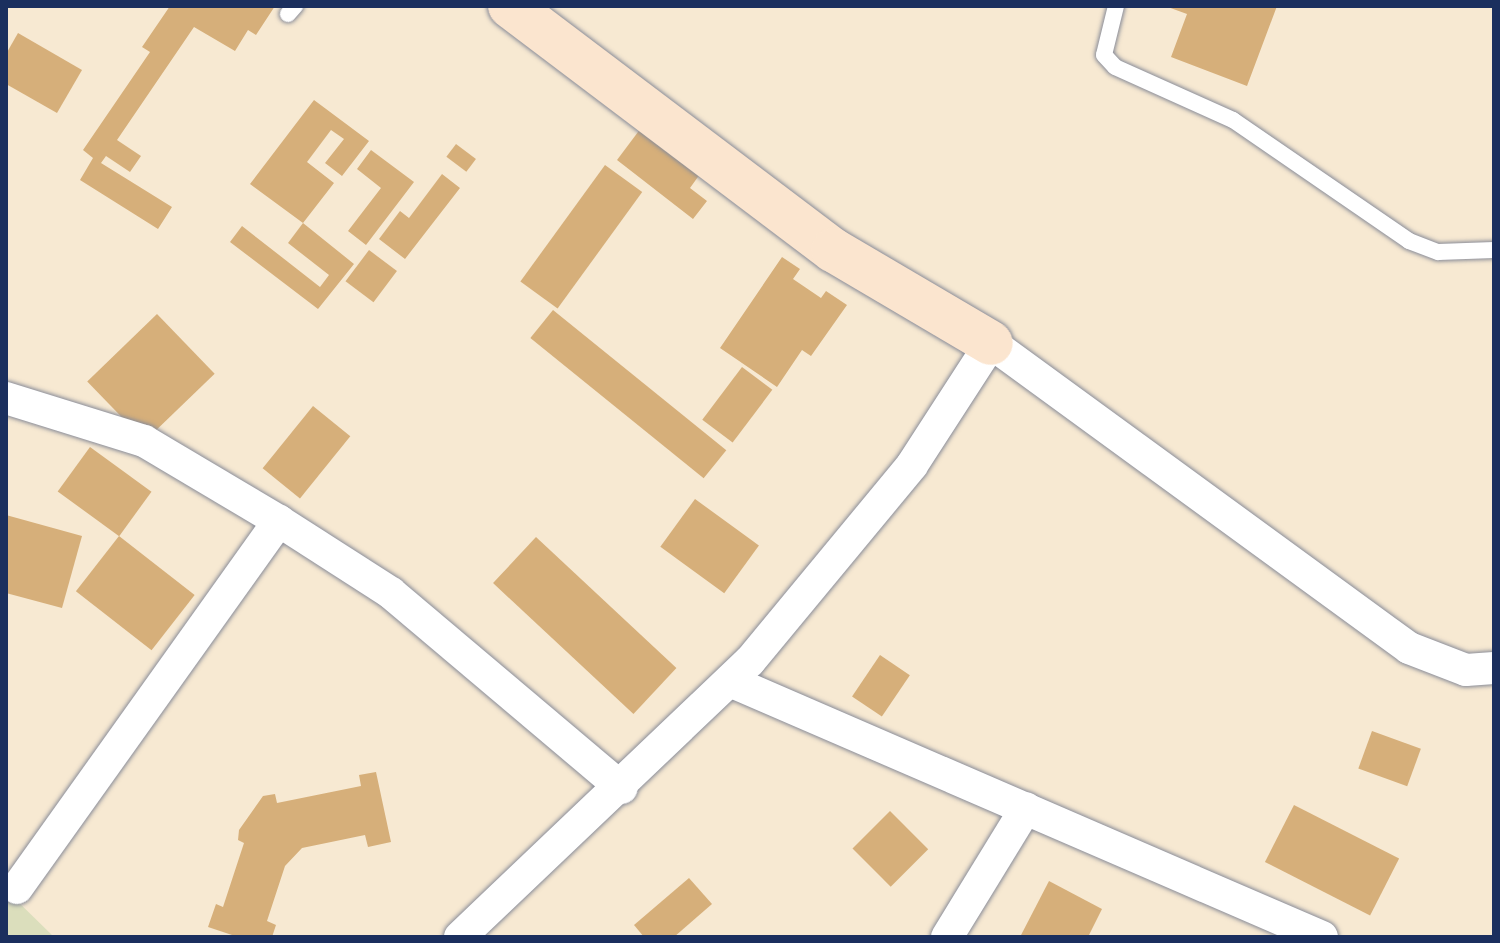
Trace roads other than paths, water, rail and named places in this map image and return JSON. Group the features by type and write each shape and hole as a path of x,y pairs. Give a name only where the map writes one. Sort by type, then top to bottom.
{"street":[{"path":"510,6 833,250 991,343 1409,648 1466,670 1494,668"},
{"path":"460,937 622,788 730,681 912,465 991,343"},
{"path":"6,398 144,441 279,521 391,593 622,788"},
{"path":"17,888 279,521"},
{"path":"730,681 1322,937"},
{"path":"947,937 1026,808"}],"lane":[{"path":"1116,6 1104,55 1115,67 1233,120 1409,241 1438,252 1494,250"}]}
